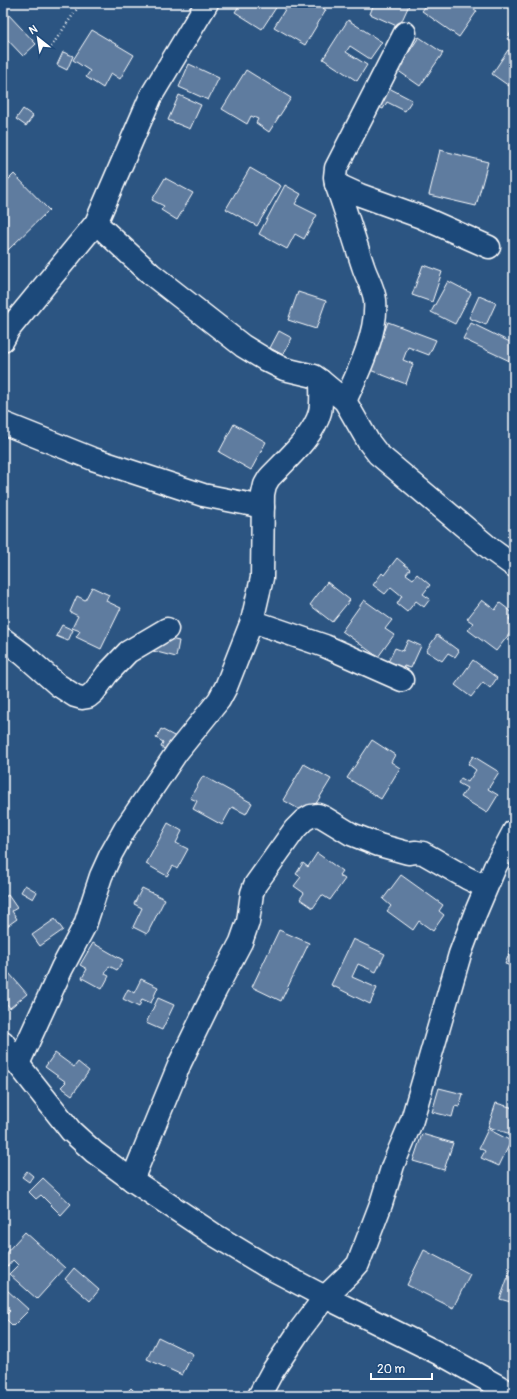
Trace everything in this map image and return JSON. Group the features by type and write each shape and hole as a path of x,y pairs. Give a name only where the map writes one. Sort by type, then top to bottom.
{"street":[{"path":"3,340 9,329 96,223 151,96 207,3"},
{"path":"345,401 360,367 369,340 375,317 375,299 336,184 336,168 405,33"},
{"path":"336,184 360,195 421,217 489,247"},
{"path":"96,223 151,274 243,346 284,369 314,376 321,381 345,401 368,441 378,454 492,550 514,566"},
{"path":"18,1064 62,968 84,925 101,876 111,854 125,829 177,752 219,700 228,681 252,620 262,578 263,494 265,485 269,478 307,437 315,424 320,412 321,381"},
{"path":"3,424 93,459 203,495 263,507"},
{"path":"252,620 325,646 402,680"},
{"path":"3,639 58,684 75,696 82,698 88,697 94,692 128,652 167,629"},
{"path":"132,1180 180,1063 241,942 248,922 252,893 255,884 295,829 304,820 311,816 318,815 351,834 379,845 408,853 423,853 486,887"},
{"path":"259,1396 280,1360 325,1297 358,1264 382,1204 393,1165 412,1120 460,954 486,887 514,831"},
{"path":"3,1042 18,1064 71,1131 94,1152 132,1180 213,1234 266,1266 448,1358 514,1395"}],"path":[{"path":"51,47 81,3"}],"building":[{"path":"241,3 279,3 262,29 235,12"},
{"path":"289,3 314,3 326,10 305,45 274,27"},
{"path":"366,3 410,3 399,27 370,14 373,6"},
{"path":"428,3 465,3 477,11 459,37 422,11"},
{"path":"7,13 36,44 23,56 3,35 3,17"},
{"path":"348,20 382,42 370,59 350,46 346,52 367,65 357,81 323,59"},
{"path":"514,27 514,43 507,39"},
{"path":"92,30 134,55 120,79 111,73 103,88 86,77 90,71 73,60"},
{"path":"419,37 443,53 420,86 397,70"},
{"path":"508,50 514,53 514,78 509,86 492,74"},
{"path":"63,52 73,56 67,70 57,65"},
{"path":"189,64 219,78 208,100 179,87"},
{"path":"246,70 291,98 269,132 256,123 258,119 251,116 247,124 222,109"},
{"path":"385,86 412,100 405,111 387,102 383,109 375,105"},
{"path":"514,88 514,100 509,96"},
{"path":"179,95 201,105 190,129 168,120"},
{"path":"23,109 33,116 26,126 16,119"},
{"path":"440,150 488,162 476,206 429,195"},
{"path":"250,168 281,186 257,226 226,209"},
{"path":"14,174 49,210 8,250 3,245 3,185"},
{"path":"165,178 193,193 177,220 161,210 164,206 152,200"},
{"path":"285,185 301,194 295,204 317,215 304,239 295,234 287,249 259,234"},
{"path":"423,265 442,272 432,302 412,295"},
{"path":"448,281 471,293 455,324 431,312"},
{"path":"298,292 326,301 316,329 288,320"},
{"path":"479,296 496,303 486,325 469,318"},
{"path":"388,322 436,340 429,355 408,347 403,360 413,364 406,384 370,370"},
{"path":"471,323 514,344 514,363 463,339"},
{"path":"279,331 292,338 283,355 270,348"},
{"path":"234,424 266,442 251,470 219,452"},
{"path":"397,558 410,569 406,574 413,579 417,574 430,585 423,594 430,599 424,607 416,601 407,612 397,604 402,596 391,587 385,594 373,585 382,573 384,575"},
{"path":"327,582 350,600 332,622 310,605"},
{"path":"92,587 109,595 106,601 121,608 101,649 76,637 80,631 72,628 78,616 70,612 77,596 85,600"},
{"path":"364,600 392,620 385,629 394,635 378,657 342,631"},
{"path":"482,600 495,610 500,603 513,613 509,619 514,623 514,628 496,651 468,630 473,623 467,619"},
{"path":"62,625 73,630 68,641 56,636"},
{"path":"437,635 459,651 455,657 448,653 442,661 426,651"},
{"path":"157,636 179,641 176,657 153,651"},
{"path":"408,640 421,646 411,668 404,666 400,675 387,664 395,648 403,651"},
{"path":"473,660 497,678 490,688 483,682 471,697 455,685"},
{"path":"161,729 176,737 168,751 161,747 163,742 156,738"},
{"path":"372,740 395,755 391,762 400,768 381,799 347,778"},
{"path":"473,756 499,772 488,789 498,795 487,813 461,797 467,788 458,783 461,778 468,782 476,770 468,764"},
{"path":"304,764 331,779 309,815 283,800"},
{"path":"203,776 252,803 246,814 232,807 222,825 193,809 197,801 190,798"},
{"path":"168,823 182,831 176,843 188,849 177,869 173,866 167,876 146,864"},
{"path":"317,853 342,871 339,875 345,879 330,900 322,895 313,908 300,899 304,893 294,886 301,877 296,874 303,863 308,867"},
{"path":"401,875 443,905 439,911 444,915 433,931 419,921 413,930 387,911 391,906 383,899"},
{"path":"25,885 37,892 33,899 21,892"},
{"path":"142,888 165,899 147,934 133,927 142,908 134,904"},
{"path":"8,895 17,908 12,911 17,919 3,929 3,898"},
{"path":"55,919 63,930 40,946 32,935"},
{"path":"279,930 309,943 281,1001 252,987"},
{"path":"353,939 385,954 376,972 358,964 352,977 377,988 370,1004 331,985"},
{"path":"514,942 514,967 505,964"},
{"path":"93,943 123,960 117,970 109,966 105,974 109,976 102,989 82,978 87,969 80,965"},
{"path":"3,966 27,994 10,1008 3,999"},
{"path":"141,979 158,987 151,1003 142,999 139,1007 123,999 128,989 134,993"},
{"path":"158,998 174,1005 162,1030 146,1023"},
{"path":"55,1053 74,1067 78,1062 89,1071 72,1095 61,1087 66,1082 45,1067"},
{"path":"439,1088 463,1094 459,1107 455,1106 452,1117 432,1112"},
{"path":"496,1103 514,1108 514,1135 488,1127"},
{"path":"488,1129 511,1141 499,1166 481,1158 485,1151 479,1148"},
{"path":"422,1134 453,1143 444,1170 413,1161"},
{"path":"27,1171 33,1176 29,1182 22,1177"},
{"path":"43,1178 71,1204 61,1215 41,1195 36,1199 29,1192"},
{"path":"25,1232 65,1268 37,1299 9,1274 18,1265 13,1260 7,1267 3,1263 3,1256"},
{"path":"424,1250 470,1274 453,1308 407,1285"},
{"path":"514,1263 514,1303 500,1299"},
{"path":"74,1268 99,1290 90,1301 65,1279"},
{"path":"7,1290 29,1310 13,1326 4,1317 10,1311 3,1304 3,1294"},
{"path":"158,1337 193,1354 182,1375 147,1359"},
{"path":"131,1388 137,1394 135,1396 123,1396"}]}
